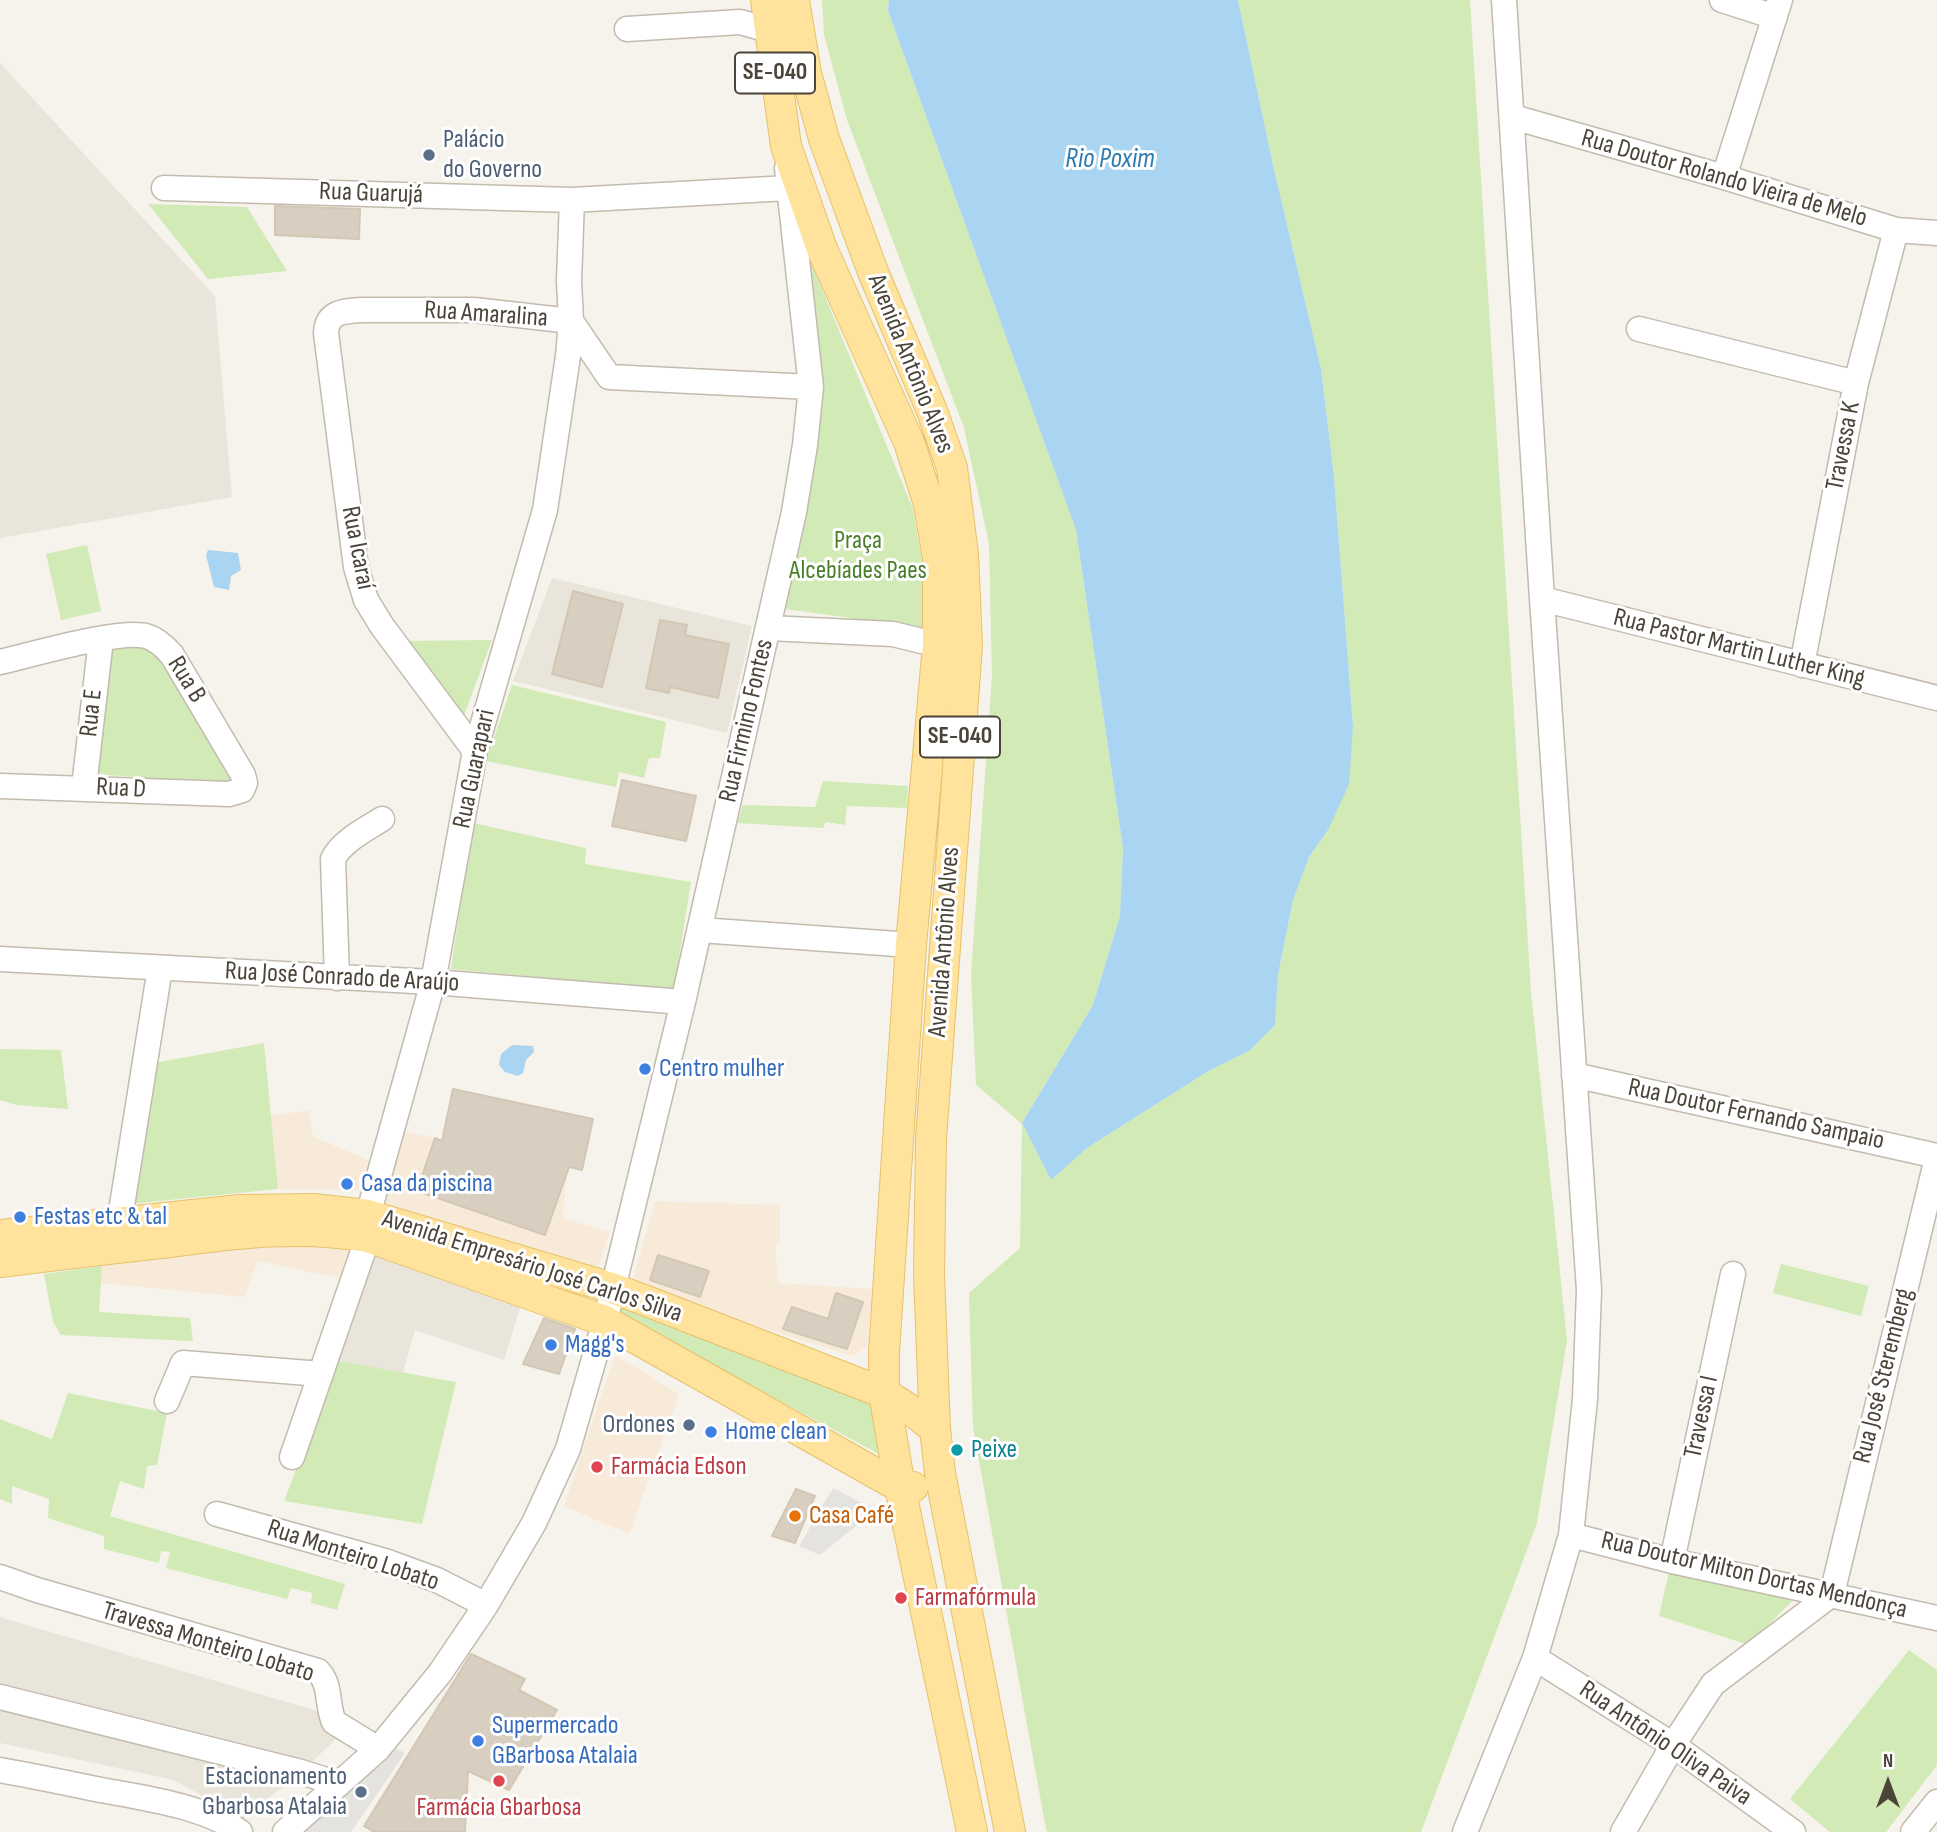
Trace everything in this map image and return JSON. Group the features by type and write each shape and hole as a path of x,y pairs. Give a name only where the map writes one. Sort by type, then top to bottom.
{"main road":[{"name":"SE-040","path":"766,0 786,146"},
{"name":"Avenida Antônio Alves","path":"794,0 806,73 824,139 952,468 963,554 967,645 931,1139 929,1275 935,1429 940,1473 1010,1832"},
{"name":"Avenida Antônio Alves","path":"786,146 822,249 909,442 929,504 938,558 938,645 911,945 884,1393 900,1488 972,1832"},
{"name":"Avenida Empresário José Carlos Silva","path":"0,1236 240,1210 313,1209 368,1226 612,1288 884,1393 915,1412 935,1429"},
{"name":"Avenida Empresário José Carlos Silva","path":"0,1262 251,1232 335,1231 368,1226 605,1321 900,1488"},
{"path":"900,1488 924,1485 940,1473"}],"street":[{"path":"1465,1832 1535,1658 1571,1535 1585,1399 1589,1290 1504,0"},
{"path":"1722,0 1777,8 1724,177"},
{"path":"627,30 740,22 769,30"},
{"name":"Rua Doutor Rolando Vieira de Melo","path":"1513,117 1724,177 1896,230 1937,233"},
{"name":"Rua Firmino Fontes","path":"285,1832 378,1749 440,1673 486,1605 534,1523 568,1449 605,1321 683,1002 794,512 811,387 788,188 786,146"},
{"name":"Rua Guarujá","path":"164,188 572,200 788,188"},
{"name":"Rua Guarapari","path":"292,1457 368,1226 433,982 475,751 545,510 565,383 571,321 569,281 572,200"},
{"name":"Travessa K","path":"1802,665 1856,383 1896,230"},
{"name":"Rua Amaralina","path":"333,315 360,310 474,310 571,321 610,377"},
{"name":"Rua Icaraí","path":"333,315 327,323 326,333 356,567 366,600 382,626 475,751"},
{"path":"1639,329 1856,383"},
{"path":"565,383 610,377 811,387"},
{"name":"Rua Pastor Martin Luther King","path":"1542,599 1937,698"},
{"path":"769,628 893,634 938,645"},
{"name":"Rua B","path":"0,662 100,639 138,634 149,636 172,655 243,775 245,783 242,790"},
{"name":"Rua E","path":"84,787 100,639"},
{"name":"Rua D","path":"0,786 229,793 242,790"},
{"path":"337,978 333,859 346,843 382,819"},
{"path":"700,930 911,945"},
{"name":"Rua José Conrado de Araújo","path":"0,959 433,982 683,1002"},
{"path":"119,1224 160,968"},
{"name":"Rua Doutor Fernando Sampaio","path":"1574,1075 1937,1157"},
{"name":"Rua José Steremberg","path":"1832,1594 1937,1157"},
{"name":"Travessa I","path":"1672,1561 1733,1273"},
{"path":"167,1401 183,1363 320,1374"},
{"name":"Rua Monteiro Lobato","path":"217,1514 385,1562 437,1580 486,1605"},
{"name":"Rua Doutor Milton Dortas Mendonça","path":"1571,1535 1672,1561 1937,1618"},
{"name":"Travessa Monteiro Lobato","path":"0,1577 317,1671 325,1679 334,1721 378,1749"},
{"path":"1623,1832 1673,1745 1713,1684 1832,1594"},
{"name":"Rua Antônio Oliva Paiva","path":"1535,1658 1673,1745 1793,1832"},
{"path":"0,1697 301,1772 339,1784"},
{"path":"0,1770 149,1799 201,1813 231,1825 240,1832"},
{"path":"1913,1832 1937,1802"}],"shaded area":[{"path":"0,63 215,296 232,497 0,538"},
{"path":"552,578 752,626 727,733 513,681"},
{"path":"309,1110 313,1137 369,1160 359,1190 278,1189 271,1116"},
{"path":"402,1131 568,1167 562,1218 610,1232 598,1267 379,1202"},
{"path":"655,1201 780,1205 780,1242 775,1244 778,1283 872,1289 868,1346 851,1356 631,1286"},
{"path":"255,1245 351,1245 339,1278 258,1261 245,1297 101,1283 102,1266"},
{"path":"374,1251 522,1301 504,1360 415,1330 403,1373 338,1361"},
{"path":"615,1355 679,1394 629,1534 564,1506"},
{"path":"833,1488 876,1510 820,1555 799,1546"},
{"path":"0,1617 354,1722 301,1772 243,1819 174,1780 0,1743"},
{"name":"Estacionamento Gbarbosa Atalaia","path":"393,1747 405,1753 351,1832 301,1832"}],"green space":[{"path":"822,0 889,0 888,11 1076,530 1123,848 1120,916 1093,1005 1022,1123 1051,1180 1087,1148 1210,1070 1249,1051 1275,1025 1278,975 1293,900 1309,857 1328,830 1353,725 1334,477 1321,369 1238,0 1470,0 1531,992 1567,1340 1537,1523 1421,1832 1048,1832 1046,1829 973,1428 969,1293 1020,1248 1022,1124 976,1085 971,974 992,676 989,544 964,428 847,120 824,35"},
{"path":"148,204 247,207 287,271 208,279"},
{"name":"Praça Alcebíades Paes","path":"795,224 913,509 923,567 924,628 785,609 810,477"},
{"path":"87,545 101,611 61,620 46,554"},
{"path":"154,636 233,785 96,774 106,641"},
{"path":"492,640 462,721 403,641"},
{"path":"512,685 666,722 660,758 649,758 644,778 619,772 616,787 486,761"},
{"path":"823,781 908,786 907,808 847,806 845,825 826,822 823,828 737,823 743,805 815,807"},
{"path":"473,823 586,848 585,864 691,882 674,990 451,969"},
{"path":"264,1043 278,1189 130,1204 154,1063"},
{"path":"0,1049 61,1050 68,1109 17,1105 0,1100"},
{"path":"1781,1264 1869,1286 1861,1316 1773,1293"},
{"path":"102,1266 99,1312 190,1318 193,1341 61,1335 53,1322 44,1274"},
{"path":"617,1299 870,1400 879,1454 614,1312"},
{"path":"338,1361 456,1382 422,1524 284,1501"},
{"path":"68,1393 167,1413 157,1465 147,1466 144,1489 120,1481 110,1516 345,1584 337,1610 311,1603 312,1593 291,1588 287,1599 166,1568 170,1552 161,1551 159,1563 104,1549 104,1536 48,1518 49,1499 12,1486 12,1504 0,1499 0,1419 52,1439"},
{"path":"1670,1567 1795,1598 1749,1645 1659,1616"},
{"path":"1909,1650 1937,1670 1937,1765 1886,1832 1830,1832 1790,1799"}],"water":[{"name":"Rio Poxim","path":"889,0 1238,0 1321,369 1334,477 1353,726 1349,784 1328,830 1309,857 1293,900 1278,975 1275,1025 1249,1051 1210,1070 1087,1148 1051,1180 1022,1123 1093,1005 1120,916 1123,848 1076,530 888,11"},
{"path":"208,550 238,553 241,570 231,576 229,590 214,587 206,555"},
{"path":"512,1045 533,1046 534,1052 526,1060 523,1073 518,1076 505,1072 499,1065 501,1054"}],"building":[{"path":"275,206 360,209 359,239 275,235"},
{"path":"573,591 623,604 602,687 552,674"},
{"path":"660,620 687,625 685,635 729,644 718,698 670,687 669,693 646,688"},
{"path":"622,780 696,796 686,841 612,826"},
{"path":"453,1089 593,1119 582,1170 569,1167 545,1235 417,1191 435,1138 442,1141"},
{"path":"658,1255 709,1271 700,1297 650,1280"},
{"path":"836,1293 863,1302 847,1349 783,1329 792,1307 828,1319"},
{"name":"Magg's","path":"544,1318 575,1329 559,1374 523,1364"},
{"name":"Casa Café","path":"796,1489 815,1496 795,1543 772,1536"},
{"name":"Supermercado GBarbosa Atalaia","path":"471,1654 525,1679 519,1690 557,1710 509,1790 468,1771 465,1832 374,1832 364,1826"}],"place":[{"name":"Palácio do Governo","path":"429,155"},
{"name":"Centro mulher","path":"645,1069"},
{"name":"Casa da piscina","path":"347,1184"},
{"name":"Festas etc & tal","path":"20,1217"},
{"name":"Magg's","path":"551,1345"},
{"name":"Ordones","path":"689,1425"},
{"name":"Home clean","path":"711,1432"},
{"name":"Peixe","path":"957,1450"},
{"name":"Farmácia Edson","path":"597,1467"},
{"name":"Casa Café","path":"795,1516"},
{"name":"Farmafórmula","path":"901,1598"},
{"name":"Supermercado GBarbosa Atalaia","path":"478,1741"},
{"name":"Farmácia Gbarbosa","path":"499,1781"},
{"name":"Estacionamento Gbarbosa Atalaia","path":"361,1792"}]}
